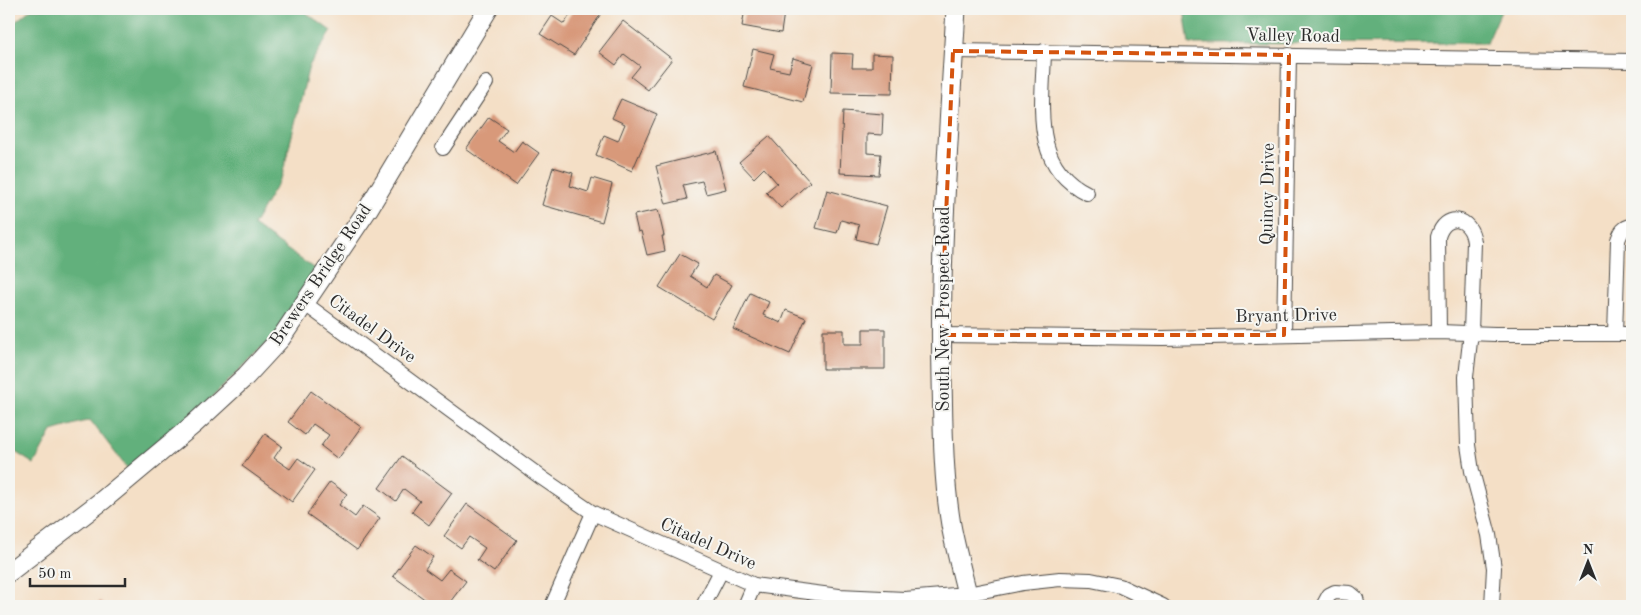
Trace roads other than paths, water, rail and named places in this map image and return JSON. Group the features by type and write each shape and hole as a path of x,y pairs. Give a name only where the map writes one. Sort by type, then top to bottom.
{"street":[{"name":"Brewers Bridge Road","path":"9,572 103,500 194,424 240,382 281,338 368,209 488,9"},
{"name":"South New Prospect Road","path":"956,9 944,211 941,335 946,467 950,515 969,600"},
{"name":"Valley Road","path":"953,51 1632,61"},
{"path":"1044,51 1043,119 1046,145 1061,174 1075,187 1087,193"},
{"name":"Quincy Drive","path":"1284,335 1289,55"},
{"path":"444,148 486,83"},
{"path":"1439,332 1438,237 1444,226 1456,220 1467,224 1473,235 1471,332 1466,377 1468,445 1472,471 1489,535 1494,568 1492,606"},
{"path":"1615,334 1618,240 1622,231 1627,226 1632,226"},
{"name":"Citadel Drive","path":"304,303 527,467 593,513 754,585 884,603 969,600 1023,582 1060,579 1091,580 1120,586 1162,606"},
{"name":"Bryant Drive","path":"941,335 1153,338 1439,332 1632,334"},
{"path":"552,606 593,513"},
{"path":"703,606 722,571"},
{"path":"745,606 754,585"},
{"path":"1323,606 1329,595 1335,592 1350,593 1356,598 1358,606"}]}
